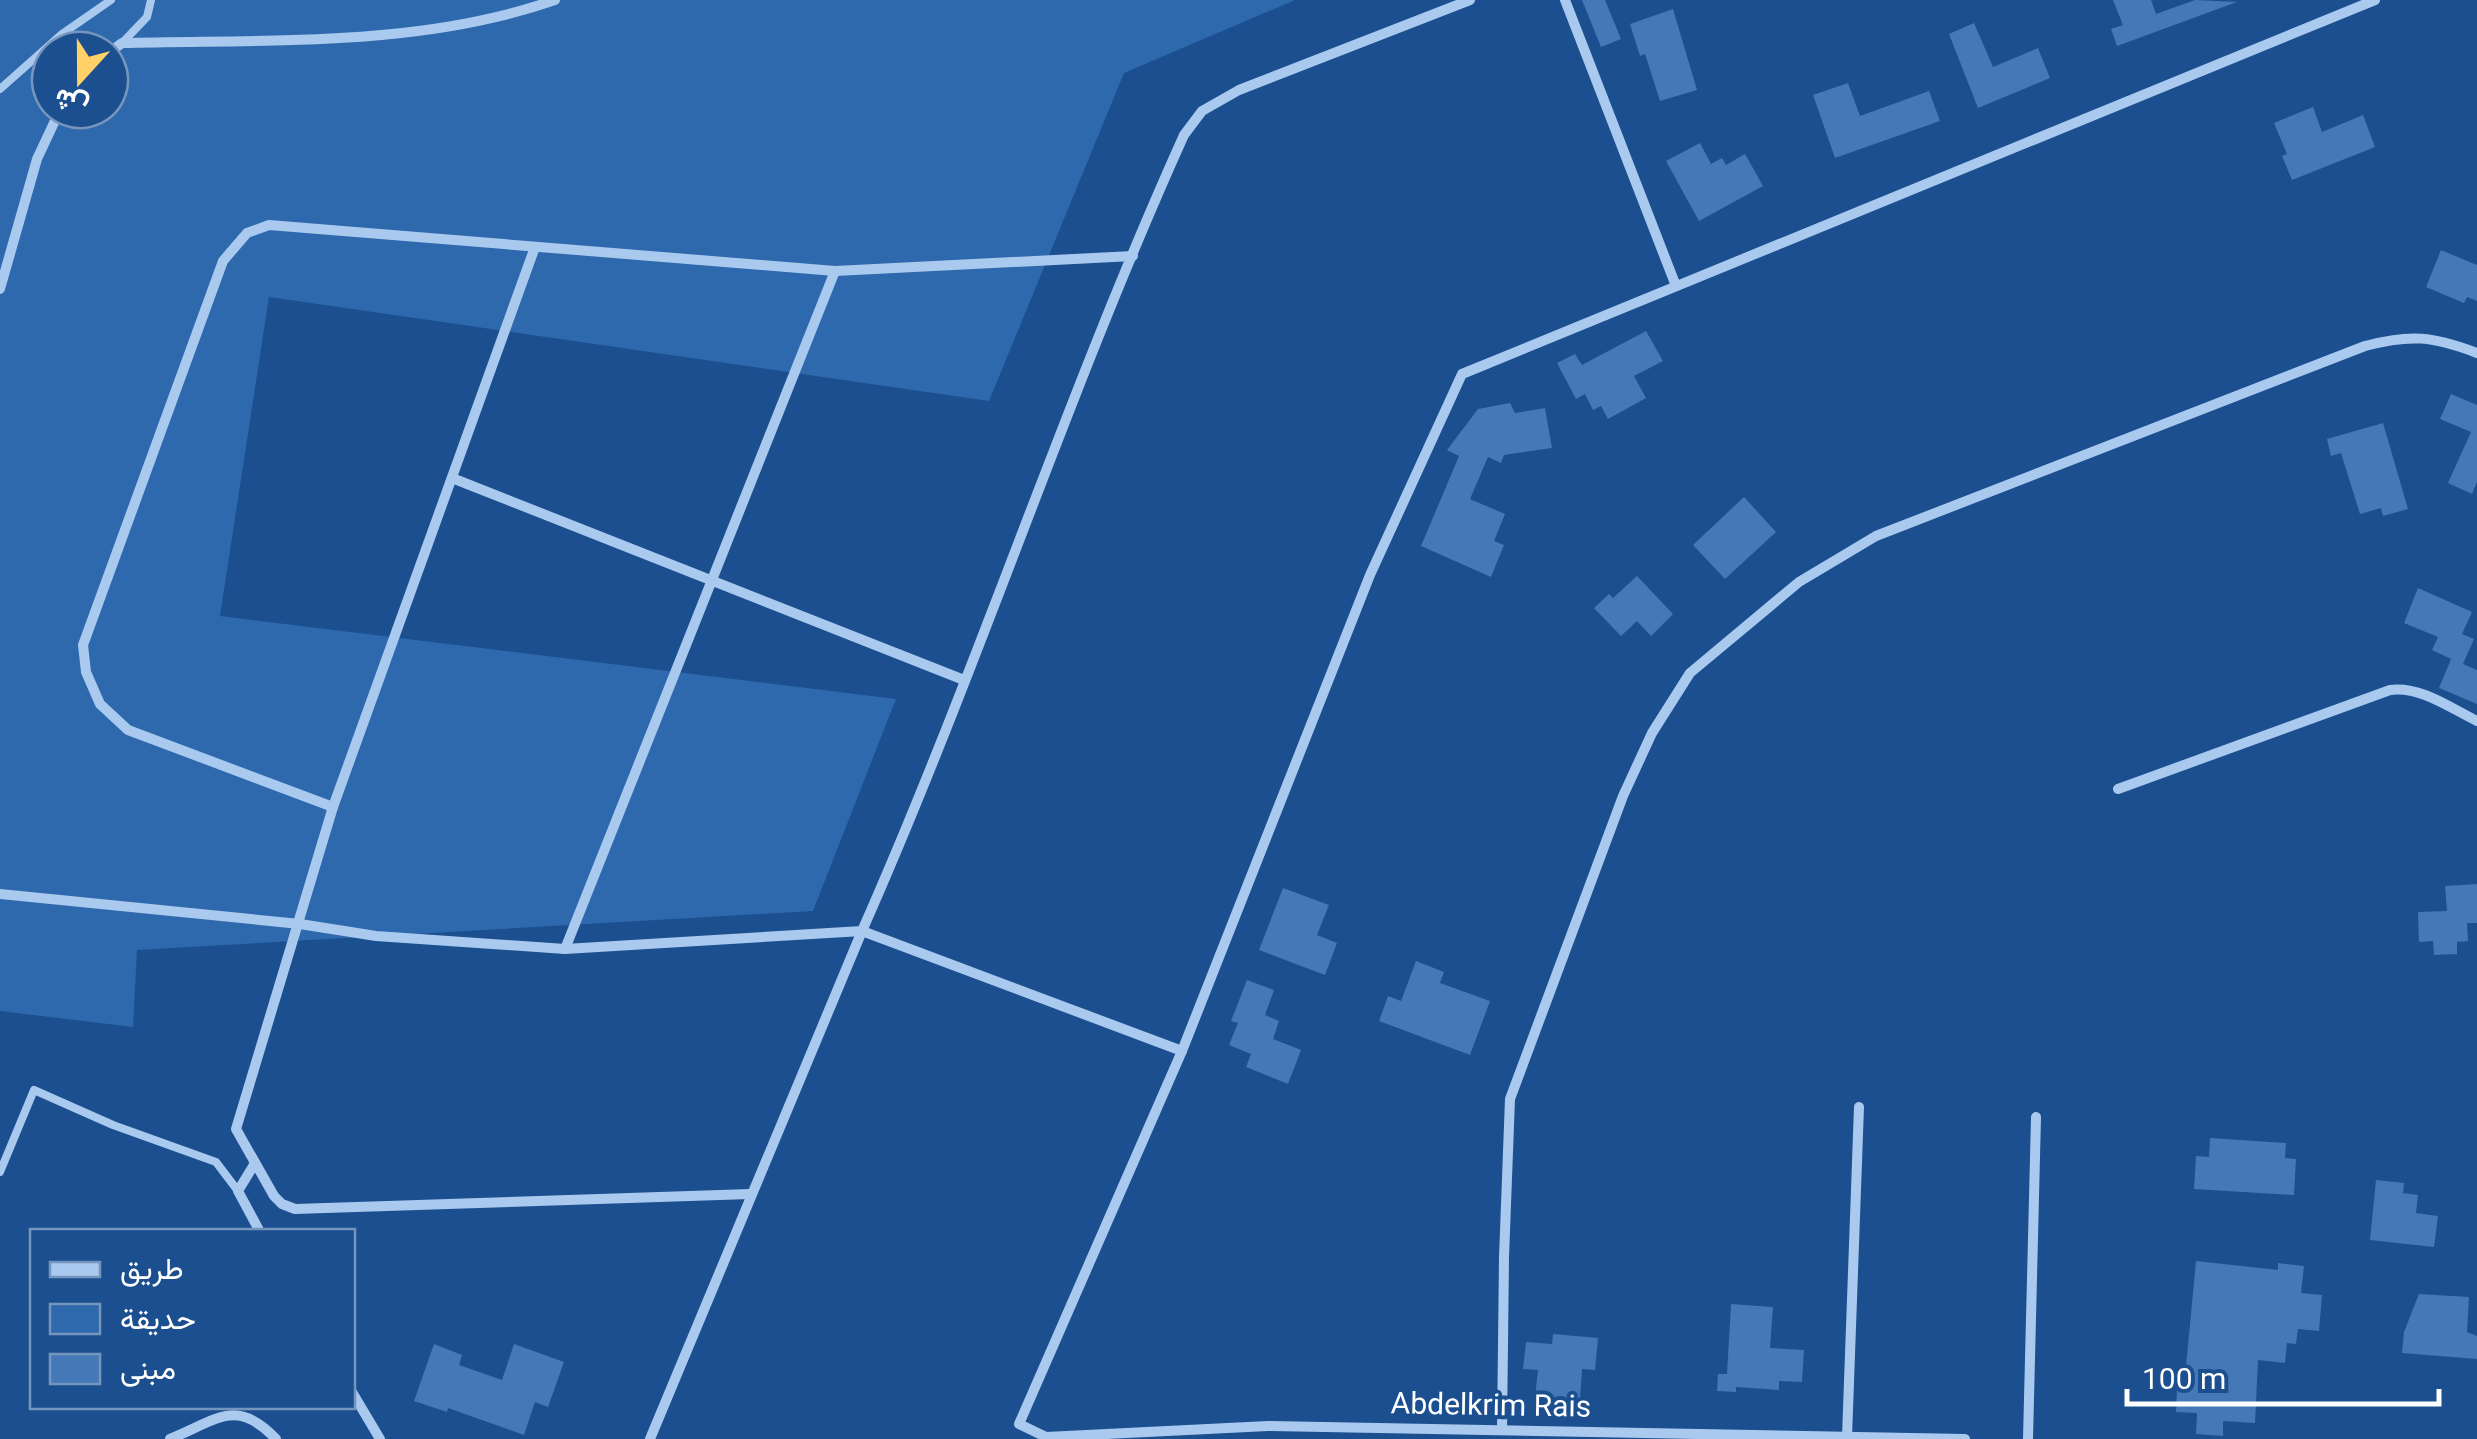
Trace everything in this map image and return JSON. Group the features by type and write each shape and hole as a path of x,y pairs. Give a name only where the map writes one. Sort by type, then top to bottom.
{"street":[{"path":"130,42 405,34 512,15 556,0"},
{"path":"650,1439 898,849 1184,135 1202,112 1253,84 1470,0"},
{"path":"1565,0 1676,286"},
{"path":"0,894 300,924 376,936 565,949 862,932 1182,1051 1362,593 1460,377 1480,364 2375,0"},
{"path":"0,289 37,159 51,130"},
{"path":"333,807 128,730 100,704 86,672 83,645 223,261 247,233 269,225 834,271 1133,256"},
{"path":"536,248 333,807 236,1130 274,1196 295,1209 750,1194"},
{"path":"565,949 834,271"},
{"path":"1502,1430 1510,1099 1622,796 1652,733 1690,673 1799,582 1876,536 2365,346 2412,336 2477,353"},
{"path":"452,478 964,680"},
{"path":"2118,789 2390,690 2406,688 2477,721"},
{"name":"Abdelkrim Rais","path":"1182,1051 1018,1424 1046,1438 1268,1426 1965,1439"},
{"path":"1847,1437 1858,1107"},
{"path":"2028,1439 2036,1116"},
{"path":"255,1163 238,1191 258,1229"},
{"path":"355,1397 380,1439"},
{"path":"170,1439 242,1414 257,1419 276,1439"}],"lane":[{"path":"0,89 62,34 111,0"},
{"path":"130,34 147,17 151,0"},
{"path":"0,1172 34,1090 114,1125 216,1162 238,1191"}],"green space":[{"path":"0,0 1295,0 1124,73 989,401 269,297 220,616 896,699 813,911 137,950 133,1027 0,1011"}],"building":[{"path":"1582,0 1605,0 1621,39 1601,47"},
{"path":"2113,0 2151,0 2156,14 2195,0 2237,2 2117,46 2111,29 2123,25"},
{"path":"1673,9 1697,90 1660,101 1645,54 1640,56 1630,24"},
{"path":"1974,23 1993,67 2038,48 2050,78 1978,108 1949,34"},
{"path":"1848,83 1860,116 1929,91 1940,121 1835,158 1813,95"},
{"path":"2313,107 2322,132 2363,115 2375,147 2292,180 2282,156 2287,154 2274,123"},
{"path":"1700,143 1711,164 1722,158 1726,165 1745,154 1763,186 1699,221 1666,161"},
{"path":"2441,250 2477,265 2477,301 2467,297 2464,303 2426,287"},
{"path":"1646,331 1663,361 1634,376 1646,398 1608,419 1601,406 1593,410 1585,394 1576,399 1557,363 1575,354 1582,365"},
{"path":"2451,394 2477,405 2477,482 2472,494 2448,483 2471,432 2440,419"},
{"path":"1510,403 1515,413 1545,408 1552,448 1504,455 1501,463 1488,457 1470,499 1505,514 1494,541 1504,545 1491,577 1421,546 1459,456 1447,450 1478,409"},
{"path":"2383,423 2408,509 2383,516 2381,508 2360,514 2341,453 2331,456 2327,439"},
{"path":"1744,497 1776,532 1725,579 1693,545"},
{"path":"1637,576 1673,614 1651,636 1637,621 1621,636 1594,608 1609,594 1613,598"},
{"path":"2418,588 2472,612 2462,634 2474,639 2463,664 2477,670 2477,704 2439,688 2451,659 2432,650 2438,637 2404,623"},
{"path":"2477,884 2477,923 2467,923 2468,941 2457,942 2457,954 2434,955 2433,941 2419,942 2418,912 2447,911 2445,886"},
{"path":"1283,888 1329,905 1317,935 1337,943 1325,975 1259,950"},
{"path":"1416,961 1444,972 1440,983 1490,1001 1470,1055 1379,1021 1388,996 1401,1001"},
{"path":"1247,980 1274,990 1265,1015 1279,1021 1273,1039 1301,1050 1288,1084 1246,1067 1251,1054 1229,1045 1238,1023 1231,1021"},
{"path":"2210,1138 2286,1143 2285,1158 2296,1159 2294,1195 2194,1189 2196,1156 2209,1157"},
{"path":"2376,1180 2404,1183 2403,1193 2418,1195 2416,1213 2438,1216 2434,1247 2370,1240"},
{"path":"2196,1261 2278,1270 2278,1263 2304,1266 2301,1293 2322,1295 2319,1331 2298,1329 2296,1344 2287,1343 2285,1363 2258,1360 2255,1423 2223,1421 2223,1436 2196,1434 2197,1413 2176,1412 2178,1366 2186,1366"},
{"path":"2419,1294 2469,1297 2467,1332 2477,1336 2477,1359 2402,1353 2404,1332"},
{"path":"1731,1304 1773,1307 1770,1348 1804,1350 1802,1382 1779,1381 1779,1390 1736,1387 1736,1392 1717,1391 1718,1374 1727,1374"},
{"path":"1553,1334 1598,1338 1595,1370 1582,1369 1580,1400 1535,1396 1538,1370 1523,1369 1526,1342 1552,1344"},
{"path":"434,1344 462,1355 459,1365 502,1380 514,1344 564,1362 548,1407 535,1402 524,1435 448,1408 447,1412 414,1401"}]}
